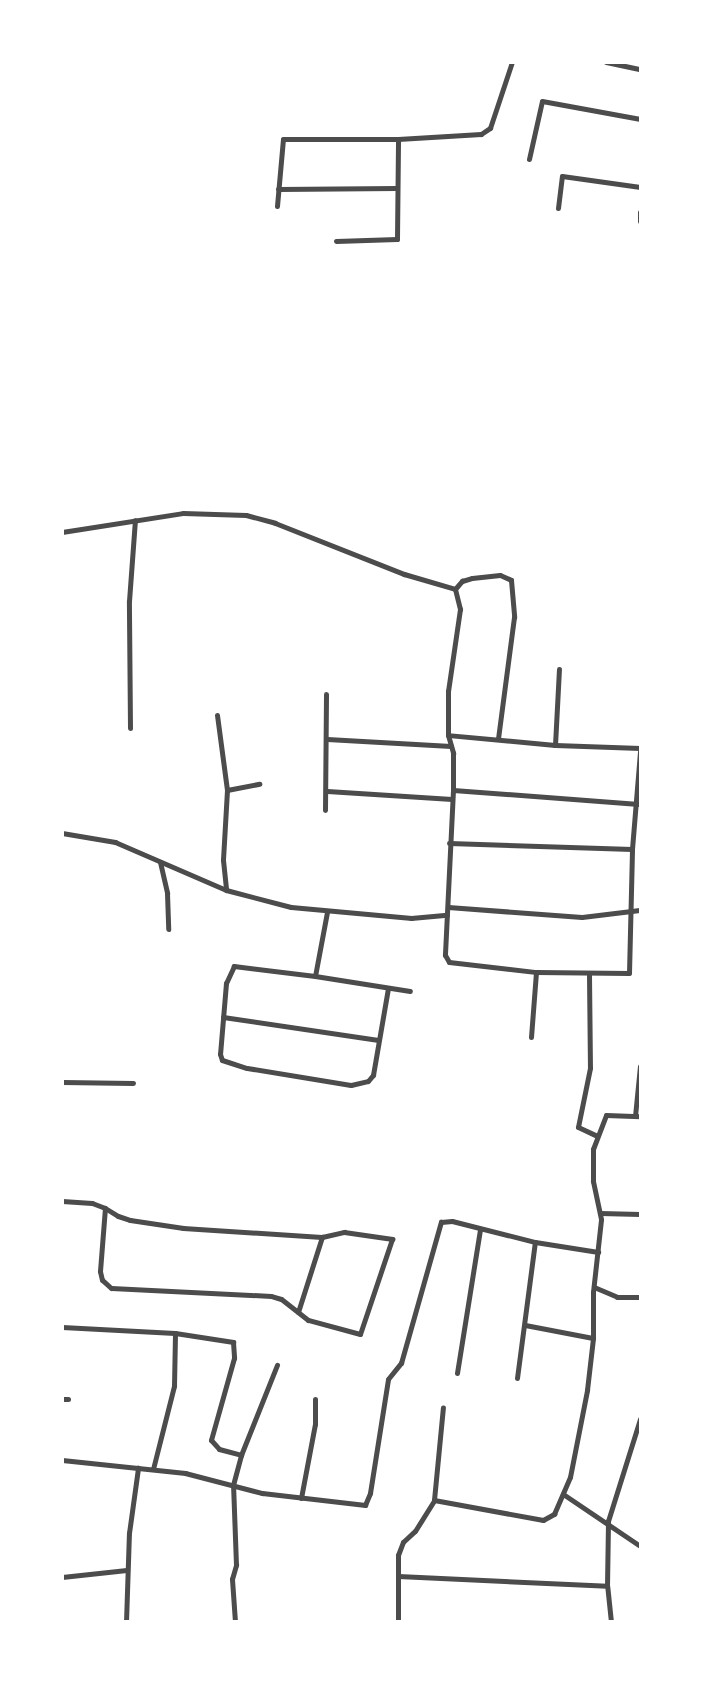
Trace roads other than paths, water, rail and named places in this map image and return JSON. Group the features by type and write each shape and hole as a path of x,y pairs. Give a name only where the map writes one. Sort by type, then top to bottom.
{"street":[{"path":"276,206 282,140 398,140 486,132 512,62"},
{"path":"606,62 640,68"},
{"path":"529,159 542,101 640,119"},
{"path":"336,241 396,240 398,140"},
{"path":"558,208 562,176 640,188"},
{"path":"278,189 397,188"},
{"path":"640,212 640,221"},
{"path":"62,532 183,513 246,515 298,531 404,574 455,589"},
{"path":"130,728 129,601 135,520"},
{"path":"455,589 462,581 472,578 500,575 511,580 514,617 498,738"},
{"path":"448,735 498,738 554,745 640,749 638,804 632,849 629,973 589,975 536,972 449,962 445,954 449,843 454,790 448,735 448,691 460,609 455,589"},
{"path":"554,745 559,669"},
{"path":"325,810 327,791 326,694"},
{"path":"217,715 227,790 223,860 226,890"},
{"path":"327,739 450,746"},
{"path":"227,790 259,784"},
{"path":"454,790 638,804"},
{"path":"327,791 452,799"},
{"path":"62,834 115,842 226,890 291,907 327,912 411,918 447,915"},
{"path":"449,843 632,849"},
{"path":"160,862 167,893 168,929"},
{"path":"448,907 582,917 630,913 640,910"},
{"path":"315,976 327,912"},
{"path":"388,988 373,1075 368,1081 350,1085 230,1065 220,1054 228,973 234,966 410,991"},
{"path":"532,1037 536,972"},
{"path":"589,975 590,1068 578,1127 597,1136"},
{"path":"223,1016 378,1040"},
{"path":"434,1500 543,1520 554,1514 570,1477 581,1422 593,1338 594,1288 600,1214 592,1166 597,1136 606,1115 638,1116 640,1066"},
{"path":"62,1082 133,1083"},
{"path":"62,1201 92,1203 146,1224 322,1237 344,1232 392,1239 360,1334 326,1327 308,1320 271,1296 111,1288 102,1280 100,1271 104,1208"},
{"path":"600,1214 640,1214"},
{"path":"62,1460 152,1469 301,1498 359,1506 368,1501 388,1379 401,1363 441,1222 452,1221 535,1242 598,1252"},
{"path":"458,1373 480,1229"},
{"path":"298,1312 322,1237"},
{"path":"517,1378 535,1242"},
{"path":"594,1288 624,1298 640,1297"},
{"path":"525,1325 593,1338"},
{"path":"62,1327 219,1337 235,1343 234,1358 211,1440 219,1449 241,1455"},
{"path":"152,1469 174,1386 175,1333"},
{"path":"236,1622 232,1579 236,1565 233,1485 241,1455 277,1364"},
{"path":"301,1498 315,1424 316,1399"},
{"path":"398,1622 400,1546 415,1531 434,1500 442,1408"},
{"path":"611,1622 607,1586 608,1522 640,1419"},
{"path":"126,1622 127,1570 138,1468"},
{"path":"563,1494 608,1522 640,1546"},
{"path":"62,1577 127,1570"},
{"path":"398,1576 607,1586"}]}
